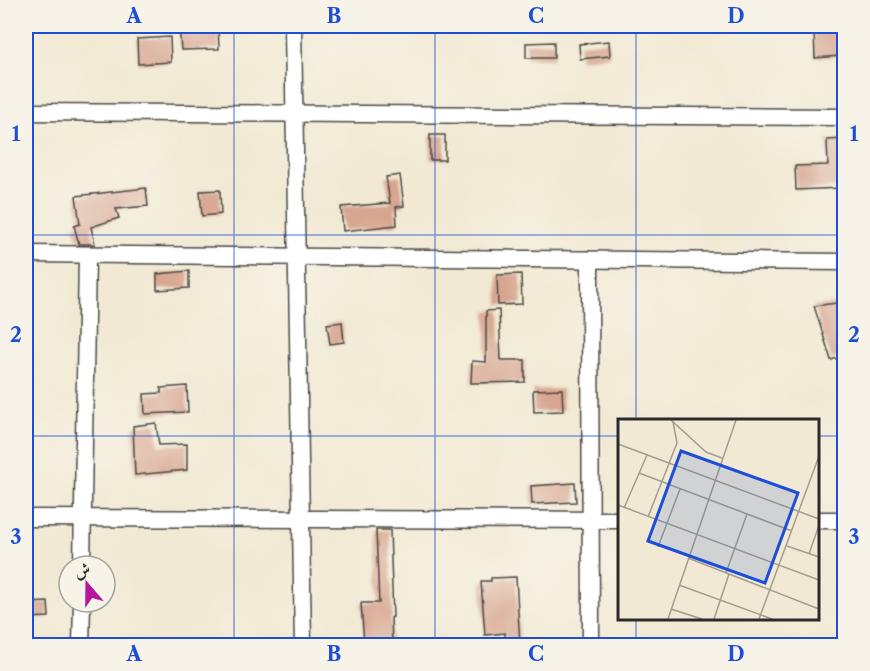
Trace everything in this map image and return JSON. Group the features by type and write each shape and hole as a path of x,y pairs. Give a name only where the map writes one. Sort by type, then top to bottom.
{"street":[{"path":"292,26 303,645"},
{"path":"26,112 844,117"},
{"path":"26,255 844,262"},
{"path":"82,554 87,255"},
{"path":"590,261 591,645"},
{"path":"26,518 618,520"},
{"path":"819,520 844,520"},
{"path":"81,645 82,614"}],"building":[{"path":"179,26 218,26 219,49 181,50"},
{"path":"838,30 840,56 815,58 814,32"},
{"path":"170,37 171,62 138,64 137,39"},
{"path":"609,41 610,56 580,59 579,44"},
{"path":"554,42 554,58 526,58 526,43"},
{"path":"430,135 445,135 445,160 430,160"},
{"path":"844,139 844,165 840,165 841,188 796,190 795,166 828,165 827,140"},
{"path":"400,175 404,206 396,207 397,225 343,231 341,207 390,203 386,177"},
{"path":"146,188 148,206 116,209 119,218 91,227 95,244 79,244 74,226 80,224 76,196"},
{"path":"220,190 221,214 202,216 200,191"},
{"path":"189,271 189,288 157,290 157,274"},
{"path":"521,274 522,304 498,305 497,275"},
{"path":"844,302 844,356 831,360 814,306"},
{"path":"499,310 501,360 525,360 525,382 471,383 472,361 486,362 486,311"},
{"path":"342,322 344,342 330,344 327,324"},
{"path":"187,386 188,412 145,414 144,394 161,393 161,388"},
{"path":"562,389 563,411 534,412 533,390"},
{"path":"156,423 159,445 187,444 187,470 135,475 133,426"},
{"path":"575,483 576,502 532,504 531,486"},
{"path":"376,530 390,530 392,641 364,643 361,603 379,603"},
{"path":"516,577 520,645 505,645 505,633 485,635 481,581 491,581 491,578"},
{"path":"48,602 49,617 26,618 26,603"}]}
